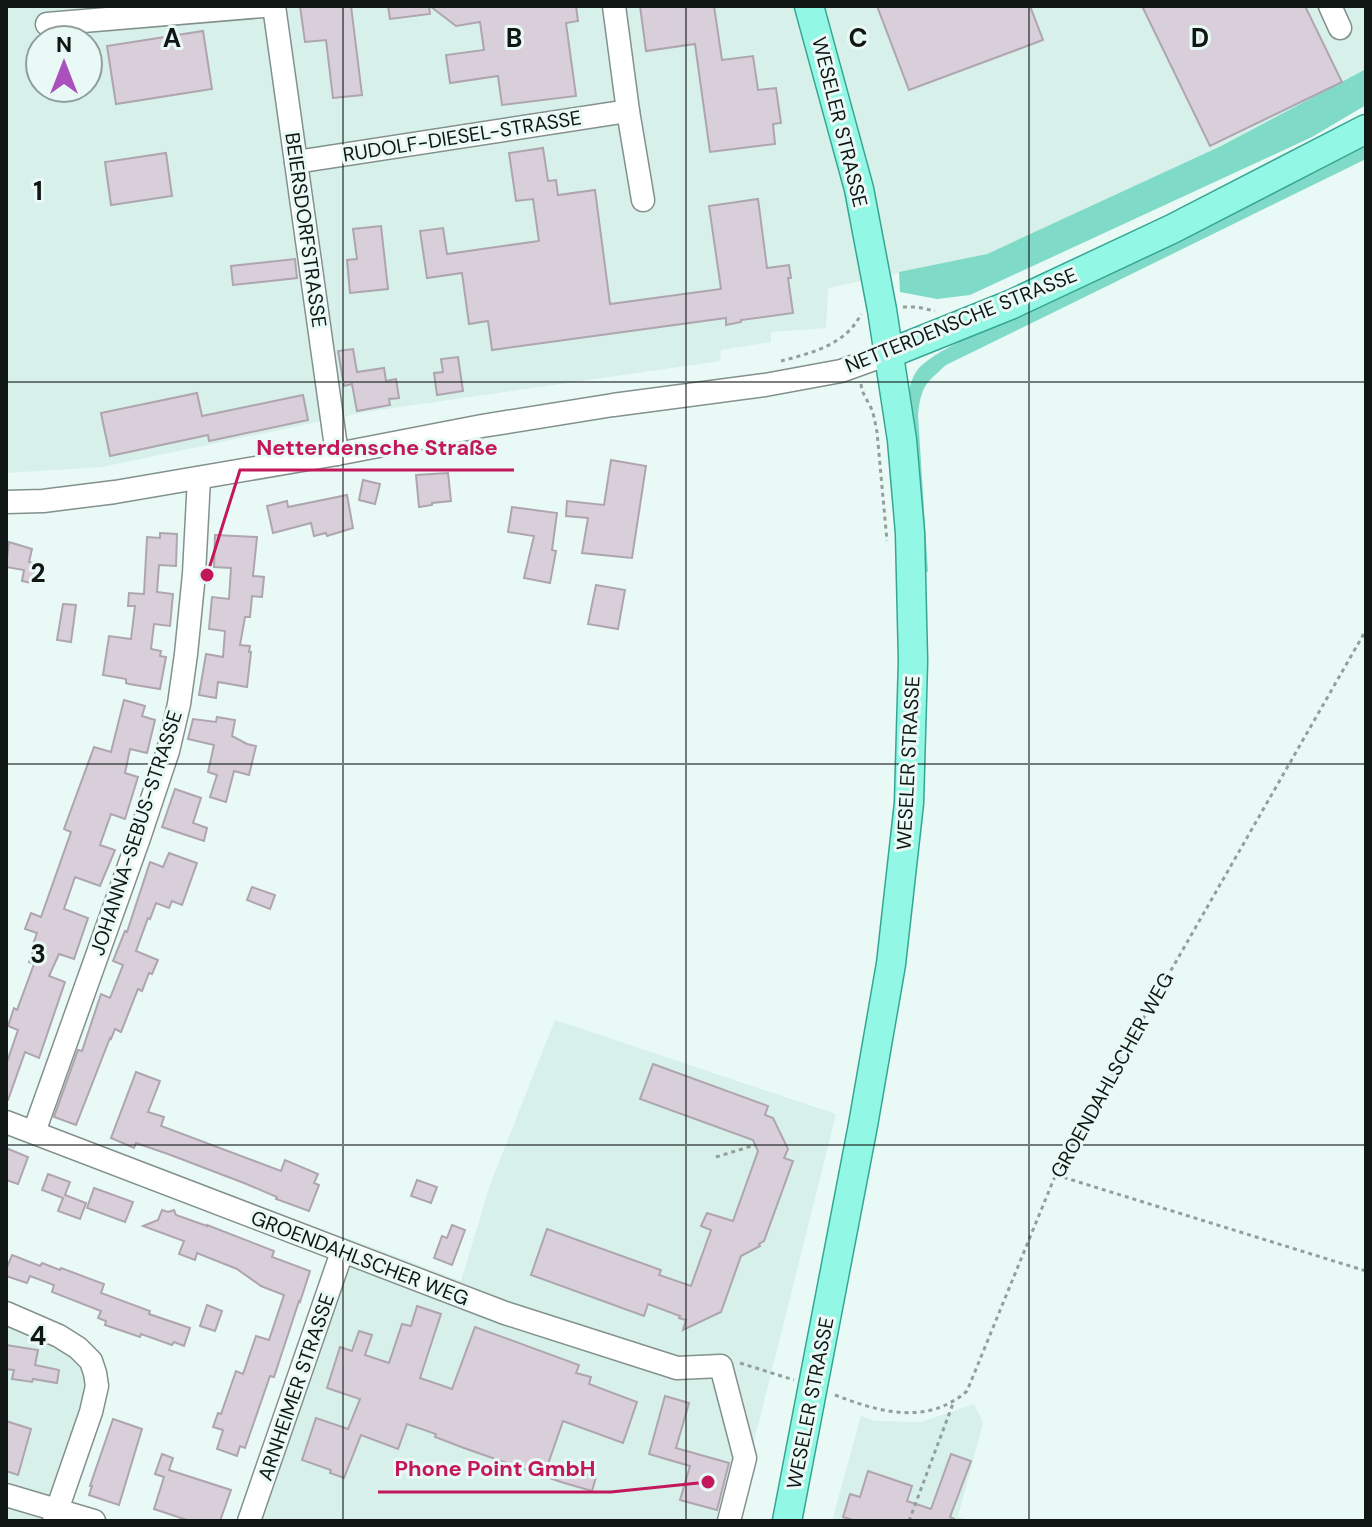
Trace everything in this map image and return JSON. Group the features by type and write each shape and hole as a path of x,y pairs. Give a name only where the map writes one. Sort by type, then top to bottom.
{"main road":[{"name":"WESELER STRASSE","path":"787,1521 806,1384 863,1125 891,964 909,803 913,661 910,533 902,440 859,189 809,6"},
{"name":"NETTERDENSCHE STRASSE","path":"888,354 1010,305 1172,229 1366,129"}],"street":[{"path":"47,24 263,6"},
{"name":"BEIERSDORFSTRASSE","path":"274,6 337,454"},
{"path":"614,6 643,200"},
{"path":"1330,6 1340,28"},
{"name":"RUDOLF-DIESEL-STRASSE","path":"296,162 628,111"},
{"name":"NETTERDENSCHE STRASSE","path":"6,502 115,492 482,426 765,385 841,371 888,354"},
{"name":"JOHANNA-SEBUS-STRASSE","path":"34,1132 168,751 186,654 199,478"},
{"name":"GROENDAHLSCHER WEG","path":"6,1122 505,1313 677,1368 721,1366"},
{"name":"ARNHEIMER STRASSE","path":"249,1521 342,1252"},
{"path":"6,1313 59,1336 78,1348 91,1361 95,1373 97,1386 91,1412 56,1515"},
{"path":"721,1366 745,1458 729,1521"},
{"path":"6,1495 56,1515 94,1521"}],"path":[{"path":"857,366 863,395 869,404 877,432 887,542"},
{"name":"GROENDAHLSCHER WEG","path":"909,1521 954,1401 967,1391 1060,1164 1366,630"},
{"path":"716,1157 755,1145"},
{"path":"1056,1174 1366,1271"},
{"path":"721,1366 734,1361 865,1406 897,1412 929,1410 954,1401"}],"shaded area":[{"path":"6,6 1366,6 1366,69 1221,146 987,254 828,288 826,328 771,332 771,342 721,350 720,361 365,412 102,467 6,473"},
{"path":"555,1020 836,1114 754,1441 740,1521 247,1521 345,1237 461,1281 490,1185"},
{"path":"6,1321 75,1351 87,1387 64,1506 114,1521 6,1521"},
{"path":"974,1404 983,1423 958,1516 970,1521 832,1521 861,1416 875,1421 921,1422"}],"green space":[{"path":"1366,69 1366,105 1312,137 970,295 937,299 900,292 899,272 987,254 1221,146"},
{"path":"1366,143 1366,159 946,365 933,377 923,391 918,415 928,572 921,571 908,398 911,382 919,368 985,328"}],"building":[{"path":"300,6 351,6 362,95 333,98 326,40 305,42"},
{"path":"388,6 429,6 430,14 390,19"},
{"path":"430,6 576,6 578,21 566,23 576,96 502,105 498,76 450,83 446,55 484,50 480,22 456,26"},
{"path":"640,6 714,6 722,60 753,56 758,90 776,88 781,123 773,124 775,144 710,152 695,44 646,51"},
{"path":"877,6 1030,6 1043,40 909,90"},
{"path":"1142,6 1305,6 1342,82 1210,146"},
{"path":"203,31 212,89 116,104 107,46"},
{"path":"543,148 548,181 556,180 558,195 595,190 610,304 721,289 709,206 758,199 767,268 789,265 793,313 726,325 726,318 492,350 488,321 469,324 462,273 427,278 420,231 443,228 447,254 539,241 533,199 516,201 509,153"},
{"path":"166,153 172,196 111,205 105,162"},
{"path":"381,226 388,289 350,293 347,260 357,259 353,229"},
{"path":"295,259 297,278 233,285 231,266"},
{"path":"353,349 357,372 384,368 386,381 396,379 399,398 389,399 390,405 357,411 352,384 344,386 338,351"},
{"path":"458,357 463,391 437,395 434,373 443,372 441,359"},
{"path":"197,393 202,416 303,395 308,420 209,441 208,435 110,456 101,413"},
{"path":"611,460 646,466 632,558 582,553 588,518 566,516 567,501 604,505"},
{"path":"448,473 451,501 419,507 416,475"},
{"path":"363,480 380,484 375,504 359,500"},
{"path":"347,495 353,528 327,536 326,533 314,536 311,523 273,533 267,506 287,501 288,507"},
{"path":"512,507 557,513 552,550 556,551 550,583 524,578 534,536 508,532"},
{"path":"160,533 177,534 176,566 159,565 157,592 173,594 170,626 154,624 151,649 161,651 160,656 166,657 160,689 129,684 126,679 103,675 109,636 131,639 135,606 128,606 129,593 144,594 147,537 160,538"},
{"path":"215,535 257,537 253,576 264,577 262,597 252,596 250,617 245,617 240,645 250,646 251,652 247,687 218,682 216,698 199,695 206,654 223,657 225,631 209,629 212,597 229,599 231,568 214,567"},
{"path":"9,542 32,549 29,562 40,564 36,584 22,581 24,570 6,567"},
{"path":"596,585 625,590 618,629 588,624"},
{"path":"63,604 76,605 71,642 57,640"},
{"path":"124,700 145,706 142,716 155,720 147,753 130,749 125,773 138,777 125,819 111,814 100,845 115,850 100,886 75,877 64,909 88,918 74,959 59,954 49,976 65,982 39,1058 25,1052 6,1100 6,1065 18,1030 8,1026 34,964 29,962 37,933 25,929 31,913 41,917 71,832 64,829 94,747 111,752"},
{"path":"217,717 235,720 232,736 256,746 249,775 234,771 226,802 210,797 217,775 208,772 214,745 188,739 193,719 216,722"},
{"path":"175,789 201,798 193,823 207,828 204,841 162,827"},
{"path":"169,853 197,863 182,905 172,901 169,908 156,903 148,918 136,951 158,960 152,974 149,973 142,991 138,989 121,1032 115,1029 110,1038 76,1125 54,1117 78,1050 82,1051 101,994 110,998 123,965 113,961 127,932 150,862 163,867"},
{"path":"252,887 275,895 270,909 247,900"},
{"path":"653,1064 768,1106 765,1115 773,1118 788,1149 784,1158 793,1161 764,1241 741,1256 721,1312 683,1330 686,1320 648,1304 644,1316 531,1275 547,1229 661,1270 659,1275 691,1286 711,1230 701,1226 707,1213 733,1221 758,1151 753,1140 640,1099"},
{"path":"136,1072 160,1081 148,1112 164,1117 161,1126 281,1171 285,1160 318,1174 314,1183 319,1185 309,1211 168,1154 136,1143 134,1148 111,1138"},
{"path":"6,1148 28,1157 18,1184 6,1180"},
{"path":"48,1174 70,1182 65,1195 86,1203 80,1219 58,1211 63,1198 42,1190"},
{"path":"417,1180 437,1187 431,1203 411,1196"},
{"path":"94,1188 133,1202 125,1222 87,1208"},
{"path":"162,1210 174,1210 176,1215 274,1251 272,1257 310,1271 274,1377 270,1376 245,1448 240,1446 237,1456 217,1449 223,1430 213,1427 218,1413 221,1414 236,1371 243,1374 256,1336 269,1340 284,1295 261,1286 237,1269 197,1253 195,1260 179,1254 184,1241 143,1226 158,1220"},
{"path":"452,1225 465,1230 452,1265 434,1258 442,1236 447,1238"},
{"path":"12,1255 104,1284 101,1293 190,1328 184,1346 141,1334 140,1337 105,1325 106,1321 98,1318 101,1311 52,1292 54,1285 30,1276 27,1283 6,1276"},
{"path":"207,1305 222,1311 215,1331 200,1326"},
{"path":"417,1306 441,1314 420,1378 452,1389 475,1327 579,1365 576,1373 591,1377 589,1384 637,1402 623,1443 563,1421 548,1464 596,1477 592,1491 464,1448 407,1424 398,1449 361,1435 344,1478 302,1460 316,1418 348,1429 360,1399 327,1388 340,1347 352,1351 359,1331 372,1335 365,1355 389,1363 402,1324 411,1326"},
{"path":"6,1345 38,1350 35,1365 59,1370 57,1383 12,1379 14,1370 6,1369"},
{"path":"665,1396 689,1403 676,1448 729,1463 717,1510 680,1500 690,1466 649,1454"},
{"path":"113,1419 142,1429 119,1505 89,1495"},
{"path":"6,1421 31,1429 18,1475 6,1471"},
{"path":"162,1454 173,1458 169,1470 231,1490 220,1521 190,1521 154,1509 164,1477 155,1474"},
{"path":"951,1454 971,1461 950,1517 958,1521 856,1521 843,1517 850,1494 860,1497 868,1471 912,1486 907,1501 931,1509"}],"place":[{"name":"Netterdensche Straße","path":"207,575"},
{"name":"Phone Point GmbH","path":"708,1482"}]}
